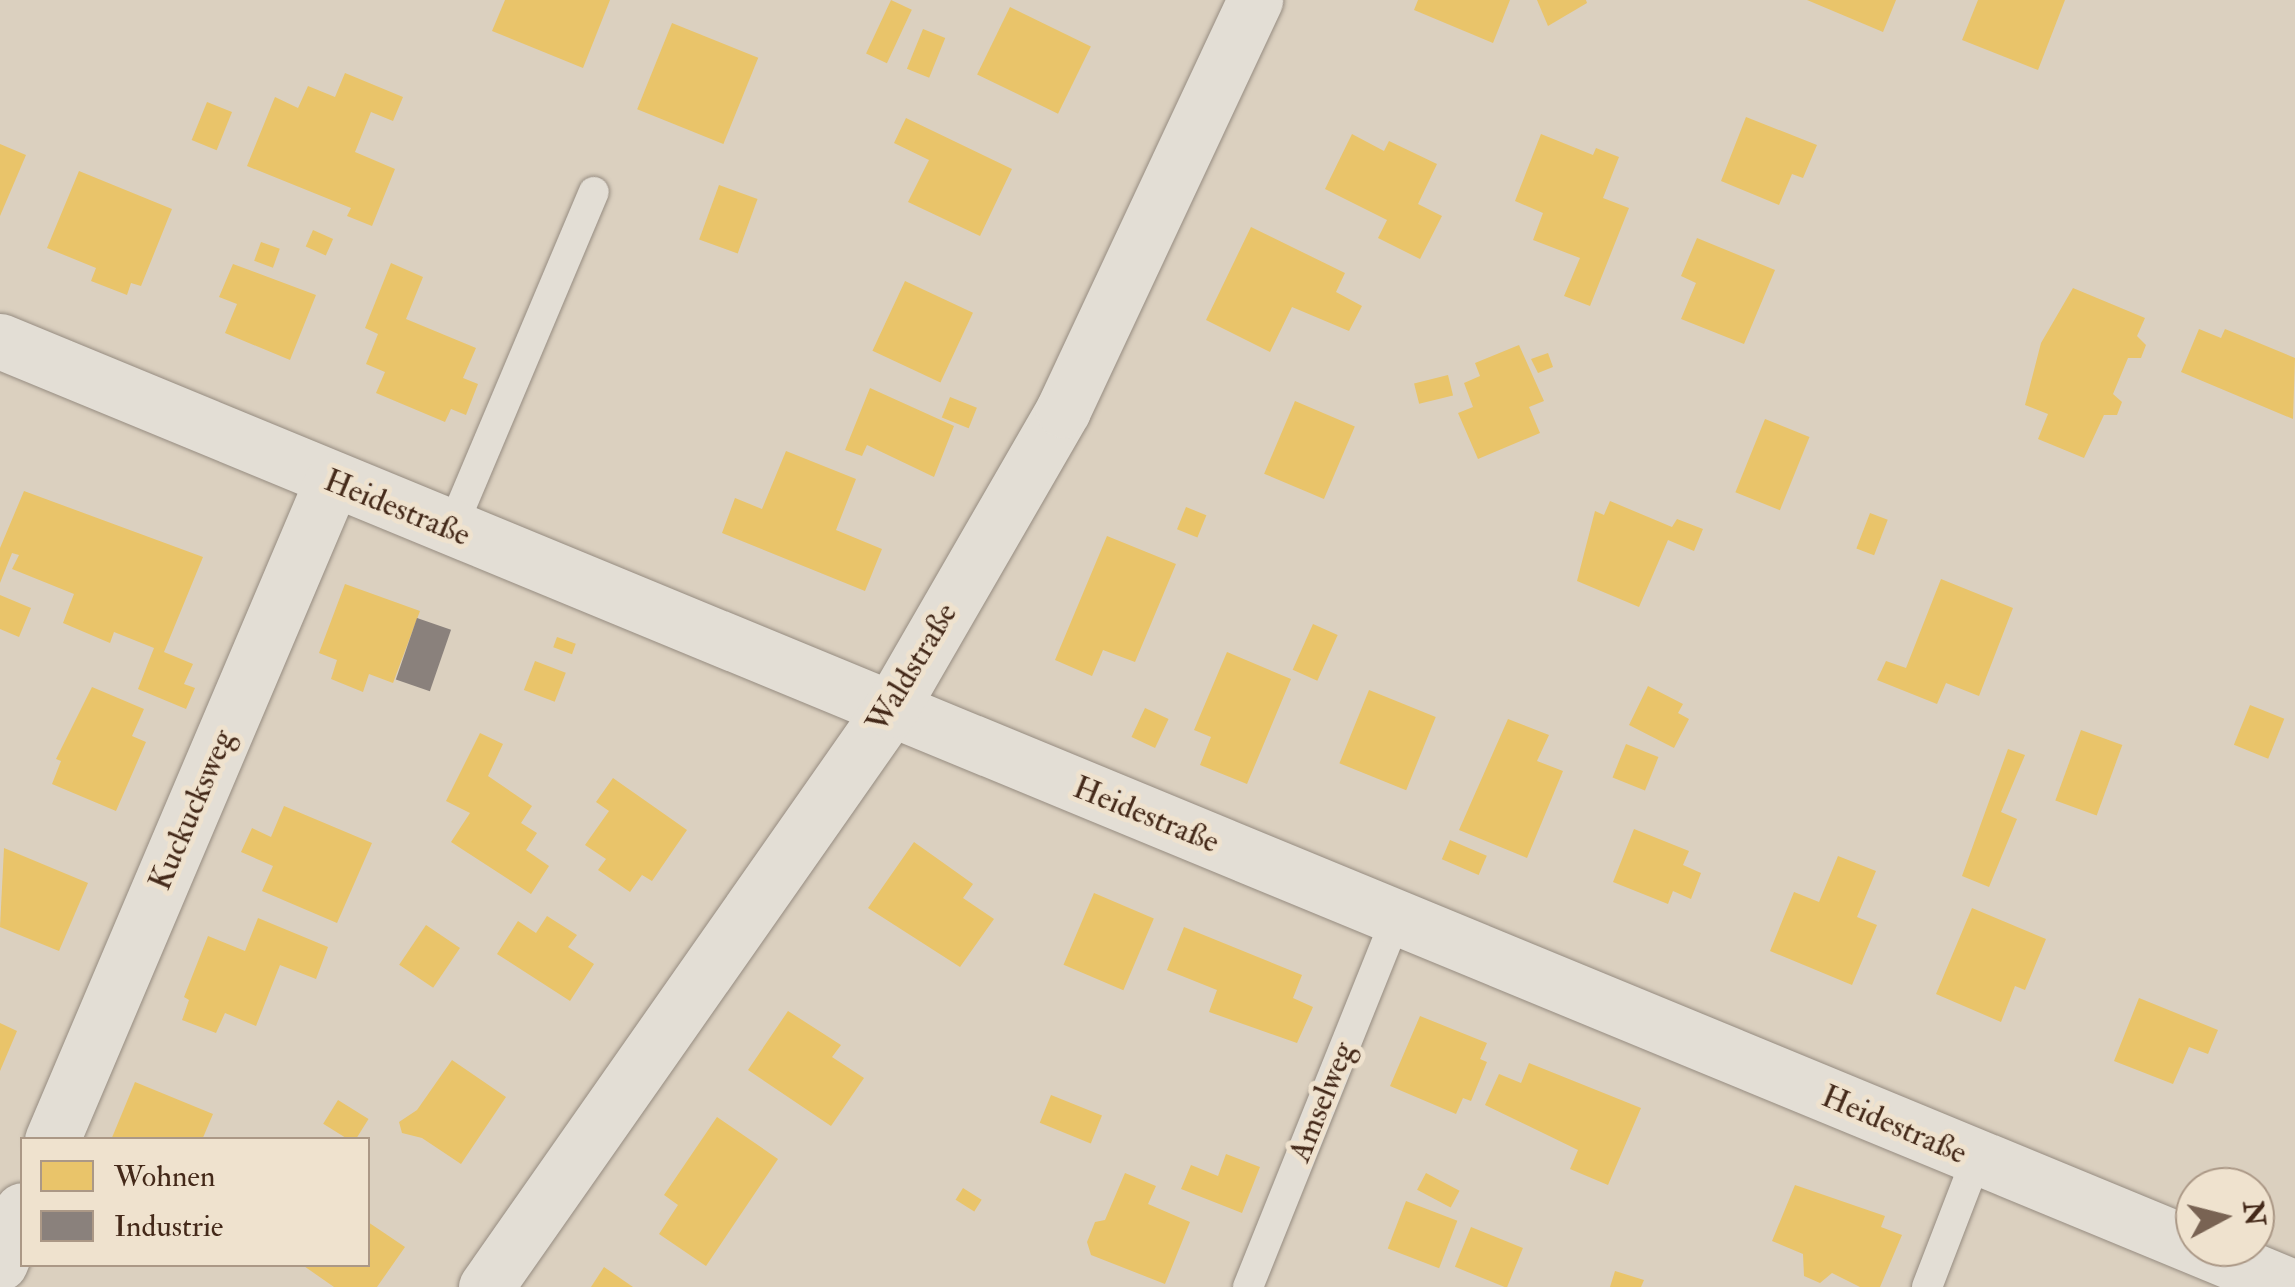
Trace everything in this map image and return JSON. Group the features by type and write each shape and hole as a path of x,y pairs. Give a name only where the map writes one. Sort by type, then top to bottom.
{"street":[{"name":"Waldstraße","path":"486,1287 890,710 1063,410 1255,0"},
{"name":"Heidestraße","path":"0,340 1976,1160 2293,1287"},
{"name":"Kuckucksweg","path":"53,1137 332,481"},
{"path":"0,1263 20,1215"},
{"path":"0,1277 26,1287"}],"lane":[{"path":"451,530 594,192"},
{"name":"Amselweg","path":"1248,1287 1396,918"},
{"path":"1926,1287 1976,1160"}],"building: Wohnen":[{"path":"505,0 610,0 583,68 492,31"},
{"path":"891,0 912,10 887,63 866,53"},
{"path":"1418,0 1510,0 1493,43 1414,10"},
{"path":"1537,0 1586,0 1587,3 1548,26"},
{"path":"1807,0 1896,0 1883,32"},
{"path":"1978,0 2065,0 2038,70 1962,40"},
{"path":"1010,7 1091,46 1058,114 977,74"},
{"path":"672,23 758,58 723,144 637,109"},
{"path":"923,29 945,38 929,78 907,69"},
{"path":"345,73 403,97 393,121 371,112 355,152 395,169 372,226 347,216 351,208 247,166 275,97 298,108 308,86 335,97"},
{"path":"207,102 232,112 217,150 192,140"},
{"path":"1746,117 1817,145 1803,178 1792,174 1779,205 1721,181"},
{"path":"906,118 1012,169 980,236 908,202 929,160 894,143"},
{"path":"1352,134 1384,151 1389,141 1437,164 1418,204 1442,216 1420,259 1378,238 1387,220 1325,189"},
{"path":"1541,134 1593,155 1596,148 1619,157 1603,198 1629,208 1590,306 1564,296 1580,258 1533,240 1543,213 1515,201"},
{"path":"0,144 26,155 0,216"},
{"path":"79,171 172,209 141,286 131,283 127,295 91,281 96,268 47,248"},
{"path":"719,185 758,199 738,254 699,240"},
{"path":"1251,227 1345,273 1336,292 1362,306 1349,331 1292,307 1270,352 1206,320"},
{"path":"313,230 333,239 326,255 306,246"},
{"path":"1697,238 1775,270 1744,344 1681,319 1696,283 1681,276"},
{"path":"261,242 280,249 273,268 254,261"},
{"path":"391,263 423,277 406,319 476,348 463,378 478,384 466,415 451,409 445,422 376,393 385,372 366,364 378,334 365,328"},
{"path":"233,264 316,295 290,360 225,333 237,304 219,297"},
{"path":"905,281 973,313 940,382 872,351"},
{"path":"2073,288 2145,318 2137,336 2146,345 2141,358 2128,358 2113,394 2122,402 2117,415 2104,415 2084,458 2038,439 2048,414 2025,405 2041,343"},
{"path":"2199,329 2221,338 2225,329 2295,358 2293,419 2181,372"},
{"path":"1519,345 1544,401 1529,407 1540,433 1478,459 1458,413 1473,407 1464,383 1480,376 1475,363"},
{"path":"1548,353 1553,367 1538,373 1531,359"},
{"path":"1448,375 1453,395 1419,404 1414,383"},
{"path":"870,388 954,426 934,477 867,445 862,456 845,450"},
{"path":"950,397 977,408 969,428 942,417"},
{"path":"1295,401 1355,426 1324,499 1264,474"},
{"path":"1765,419 1810,437 1780,510 1735,492"},
{"path":"786,451 856,479 836,530 882,549 865,591 722,533 735,498 762,509"},
{"path":"24,491 203,557 164,652 193,664 184,684 195,688 186,709 138,689 154,648 114,632 110,643 63,623 74,594 12,569 19,555 12,553 0,583 0,548"},
{"path":"1610,501 1672,527 1677,519 1703,529 1694,551 1668,540 1639,607 1577,581 1595,511 1604,515"},
{"path":"1186,507 1206,515 1197,537 1177,529"},
{"path":"1870,513 1888,520 1874,555 1856,548"},
{"path":"1107,536 1176,564 1135,662 1103,650 1092,676 1055,660"},
{"path":"1941,579 2013,608 1979,696 1946,683 1937,704 1877,680 1886,661 1906,668"},
{"path":"345,584 420,611 393,683 369,674 363,692 331,679 337,660 319,653"},
{"path":"0,595 31,608 19,637 0,629"},
{"path":"1313,624 1338,635 1317,681 1293,670"},
{"path":"557,637 576,644 572,654 553,647"},
{"path":"1227,652 1291,679 1247,784 1200,765 1211,737 1194,730"},
{"path":"535,661 566,673 555,702 524,690"},
{"path":"1648,686 1683,704 1678,713 1689,719 1674,748 1629,725"},
{"path":"92,687 144,709 132,736 146,742 116,811 52,784 61,761 56,759"},
{"path":"1369,690 1436,717 1406,790 1339,763"},
{"path":"2250,705 2284,719 2268,759 2234,745"},
{"path":"1145,708 1169,719 1155,748 1131,737"},
{"path":"1508,719 1549,735 1537,761 1563,771 1527,858 1459,830"},
{"path":"2081,730 2122,745 2097,816 2055,800"},
{"path":"480,733 503,744 488,776 532,806 521,823 537,833 526,850 549,866 531,894 451,842 470,813 446,801"},
{"path":"1626,744 1658,757 1645,790 1613,777"},
{"path":"2008,749 2025,755 2001,812 2017,819 1989,887 1962,876"},
{"path":"613,778 687,830 652,881 642,875 630,892 598,870 606,859 585,845 609,811 596,802"},
{"path":"284,806 372,843 337,923 262,891 273,866 241,852 252,828 271,837"},
{"path":"1634,829 1689,851 1683,865 1701,873 1691,899 1673,891 1668,904 1613,882"},
{"path":"1450,840 1487,856 1479,875 1442,859"},
{"path":"914,842 973,884 963,898 994,919 960,967 868,908"},
{"path":"4,848 88,883 59,951 0,927"},
{"path":"1838,856 1876,871 1857,917 1877,925 1852,985 1770,951 1794,892 1819,902"},
{"path":"1094,893 1154,918 1123,990 1064,965"},
{"path":"1972,908 2046,939 2025,990 2015,986 2001,1022 1936,994"},
{"path":"547,916 577,935 568,947 594,964 570,1001 497,954 518,921 536,933"},
{"path":"258,918 328,947 316,979 280,965 256,1026 225,1013 216,1033 182,1020 189,1000 184,997 208,936 245,951"},
{"path":"426,925 460,948 433,988 399,965"},
{"path":"1184,927 1302,975 1293,998 1313,1007 1297,1043 1209,1012 1217,990 1167,970"},
{"path":"2139,998 2218,1030 2208,1054 2189,1047 2173,1084 2114,1061"},
{"path":"788,1011 841,1045 832,1057 864,1078 831,1126 748,1070"},
{"path":"1420,1016 1487,1043 1480,1059 1487,1062 1471,1101 1463,1098 1456,1114 1390,1086"},
{"path":"0,1023 17,1031 0,1071"},
{"path":"452,1060 506,1097 461,1164 422,1138 402,1133 399,1122 417,1110"},
{"path":"1529,1063 1641,1108 1608,1185 1570,1169 1578,1150 1485,1105 1499,1074 1521,1083"},
{"path":"135,1082 213,1114 203,1137 112,1137"},
{"path":"1051,1095 1102,1116 1091,1143 1040,1123"},
{"path":"338,1100 369,1119 357,1137 344,1137 323,1124"},
{"path":"717,1117 778,1159 706,1266 659,1234 678,1205 664,1195"},
{"path":"1226,1154 1260,1167 1242,1213 1181,1189 1191,1165 1218,1176"},
{"path":"1125,1173 1156,1186 1148,1204 1190,1222 1165,1284 1091,1255 1087,1242 1095,1222 1105,1220"},
{"path":"1426,1173 1460,1191 1451,1208 1417,1190"},
{"path":"1795,1185 1885,1216 1881,1227 1902,1235 1880,1287 1860,1287 1832,1273 1820,1283 1804,1276 1803,1254 1772,1241"},
{"path":"963,1188 982,1200 974,1212 956,1200"},
{"path":"1406,1201 1457,1221 1439,1268 1388,1249"},
{"path":"370,1223 405,1247 377,1287 334,1287 305,1267 370,1267"},
{"path":"1471,1227 1523,1248 1507,1287 1455,1267"},
{"path":"604,1267 633,1287 591,1287"},
{"path":"1615,1271 1644,1280 1641,1287 1610,1287"}],"building: Industrie":[{"path":"417,618 451,630 430,691 396,679"}]}
